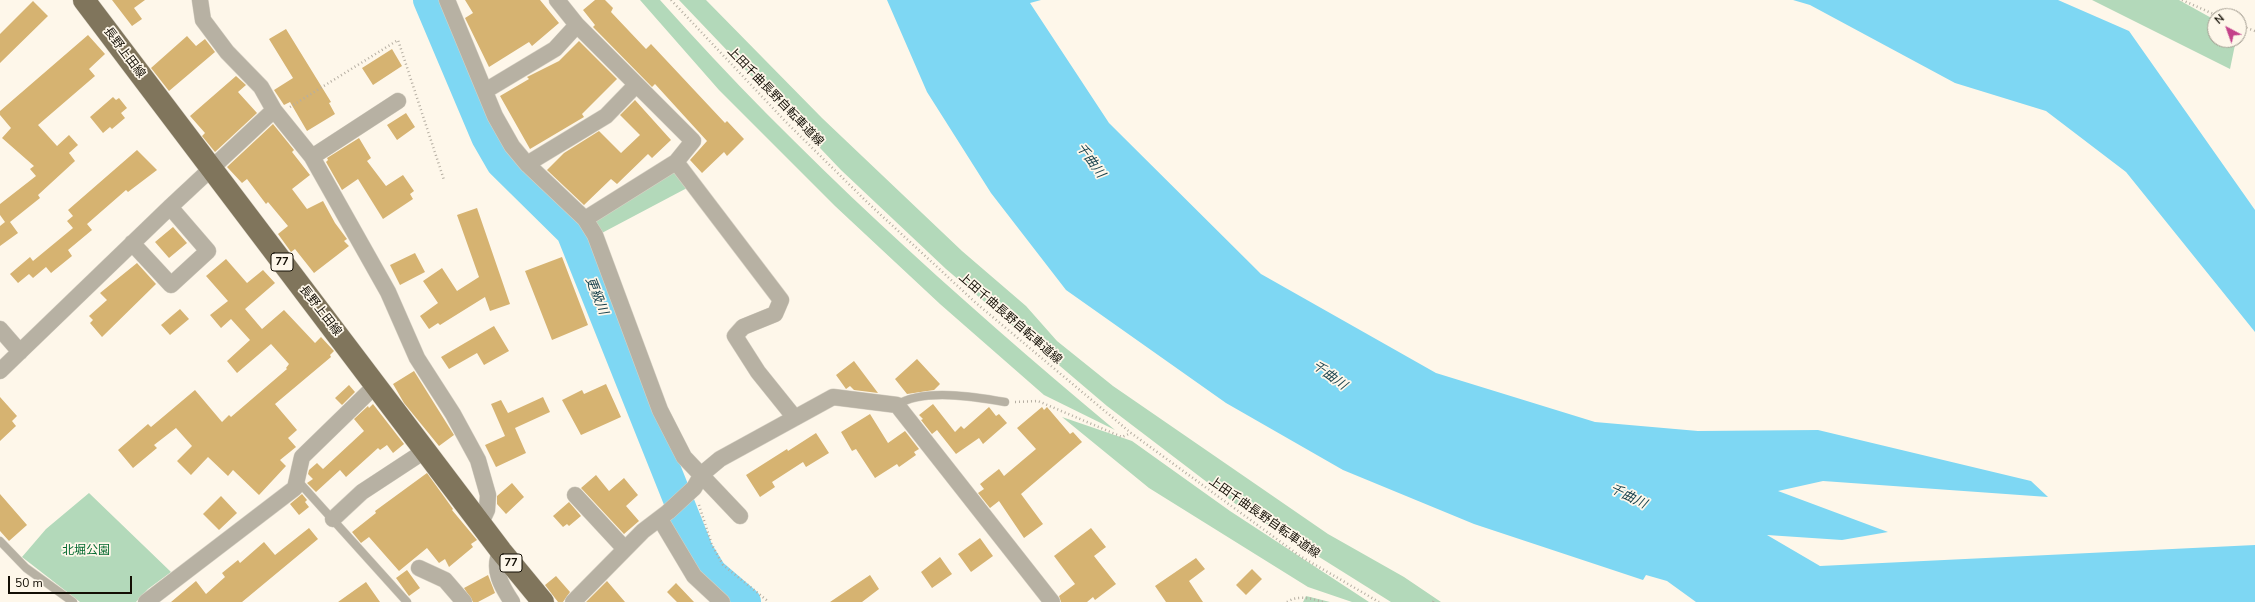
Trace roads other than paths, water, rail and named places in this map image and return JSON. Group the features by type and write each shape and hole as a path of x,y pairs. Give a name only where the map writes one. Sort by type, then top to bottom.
{"main road":[{"name":"長野上田線","path":"84,0 501,551 543,602"}],"street":[{"path":"200,0 203,20 227,52 261,88 274,110 312,157 388,292 417,358 453,414 478,460 488,495 487,510 481,523"},
{"path":"447,0 495,116 512,146 528,164 585,219 595,235 660,410 684,457 702,474 740,516"},
{"path":"557,0 577,25 693,141 676,162 585,219"},
{"path":"485,91 555,49 577,25"},
{"path":"528,164 606,116 636,85"},
{"path":"312,157 398,101"},
{"path":"0,371 132,243 274,110"},
{"path":"676,162 781,300 775,314 743,327 735,336 758,372 795,418"},
{"path":"132,243 171,285 208,251 170,207"},
{"path":"0,330 20,352"},
{"path":"146,602 267,511 294,488 302,457 376,385"},
{"path":"573,602 643,531 664,515 693,489 702,474 720,459 833,397 897,405 1052,602"},
{"path":"333,519 362,492 426,450"},
{"path":"575,495 625,550"},
{"path":"664,515 694,576 722,602"},
{"path":"501,551 497,559 497,570 506,600"},
{"path":"419,568 445,580 464,602"}],"lane":[{"path":"897,405 907,399 923,396 976,397 1005,402"},
{"path":"297,480 407,602"},
{"path":"0,541 26,568 73,602"}],"water":[{"name":"千曲川","path":"887,0 1041,0 1030,3 1109,123 1261,274 1436,373 1595,422 1698,431 1818,430 2031,481 2048,497 1823,481 1778,491 1888,532 1842,540 1767,535 1820,566 2255,545 2255,602 1696,602 1667,581 1646,575 1643,580 1474,524 1343,470 1226,403 1066,290 991,193 927,92"},
{"path":"1793,0 2058,0 2129,31 2255,210 2255,332 2126,172 2046,111 1955,83 1810,5"}],"waterway":[{"name":"更級川","path":"428,0 486,137 501,163 571,232 699,552 712,573 746,602"}],"park label":[{"name":"北堀公園","path":"86,551"}]}
